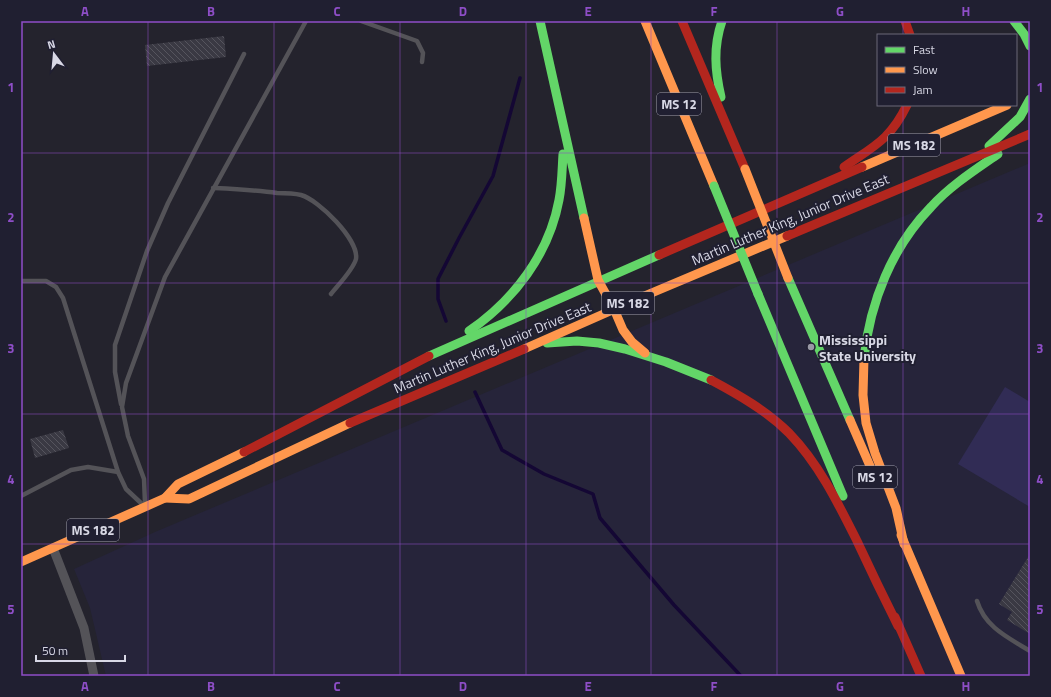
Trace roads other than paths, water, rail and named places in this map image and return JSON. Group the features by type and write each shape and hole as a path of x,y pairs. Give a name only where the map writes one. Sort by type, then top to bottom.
{"main road":[{"path":"540,21 558,95 563,125 598,280 623,330 632,342 649,355"},
{"name":"MS 12","path":"644,21 898,626 921,676"},
{"name":"MS 12","path":"682,21 788,278 961,676"},
{"path":"722,21 715,44 714,59 729,133"},
{"path":"905,21 910,34"},
{"path":"1014,21 1024,34 1030,46"},
{"path":"1017,101 1030,95"},
{"path":"981,154 1020,117 1030,99"},
{"path":"821,184 874,147 889,134 899,121 906,106"},
{"name":"Martin Luther King, Junior Drive East","path":"21,562 165,498 178,484 253,448 443,349 598,280 1005,106"},
{"path":"443,349 490,316 519,286 537,259 553,228 564,173 563,125"},
{"name":"Martin Luther King, Junior Drive East","path":"165,498 189,499 363,417 1030,134"},
{"path":"904,544 895,504 872,445 867,423 864,402 864,366 869,321 882,282 891,261 907,236 924,214 964,178 1020,138"},
{"path":"536,344 590,342 649,355 706,378 742,397 763,411 795,440 821,473 833,493 898,626"}],"street":[{"path":"53,548 84,628 94,676"}],"lane":[{"path":"122,407 126,383 165,277 306,21"},
{"path":"361,21 417,41 423,53 422,62"},
{"path":"145,507 144,478 128,436 115,372 115,345 147,251 168,203 244,54"},
{"path":"213,188 302,196 321,206 341,227 355,248 356,260 350,271 331,294"},
{"path":"21,281 46,281 56,287 63,298 118,472 126,490 145,507"},
{"path":"21,496 72,470 88,467 118,472"},
{"path":"977,601 985,618 995,628 1030,651"}],"waterway":[{"path":"446,321 438,299 438,279 493,176 520,78"},
{"path":"475,392 502,450 544,474 593,494 600,518 674,605 741,676"}],"place":[{"name":"Mississippi State University","path":"811,347"}]}
